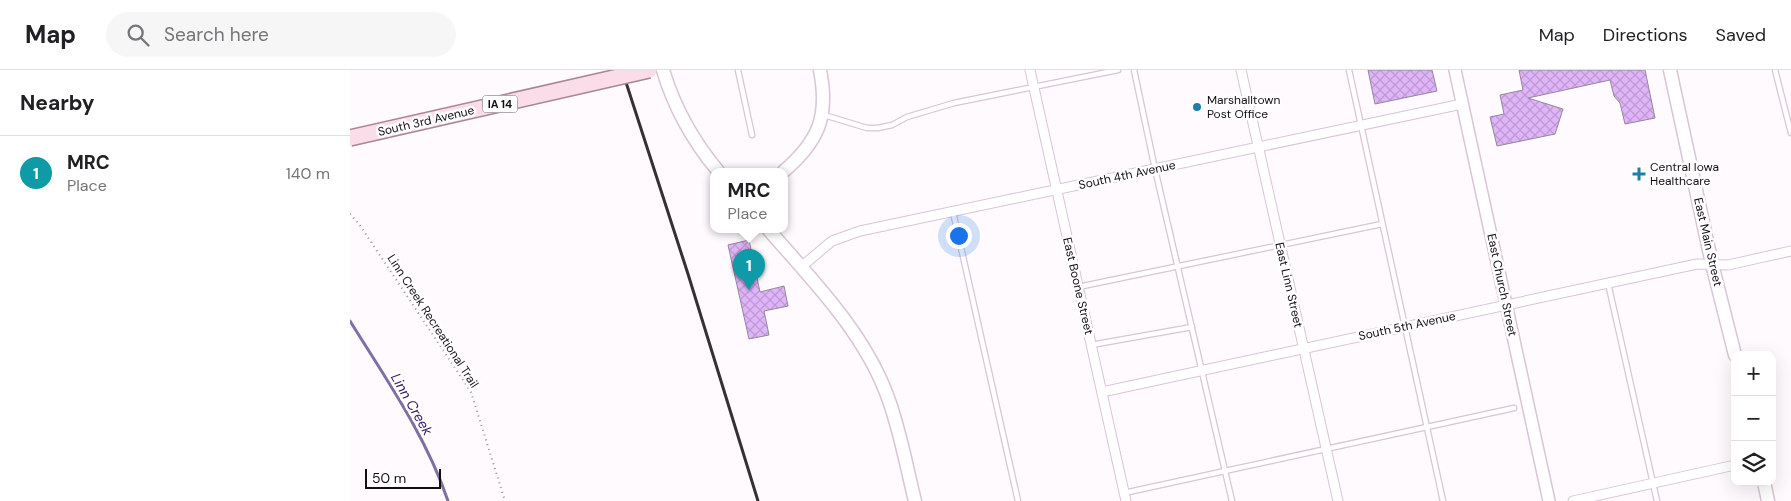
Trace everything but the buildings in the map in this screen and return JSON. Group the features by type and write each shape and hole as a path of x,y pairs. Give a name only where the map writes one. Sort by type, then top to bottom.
{"main road":[{"name":"South 3rd Avenue","path":"350,138 649,70"},
{"path":"663,70 686,126 716,168"},
{"path":"787,168 807,149 816,134 822,114 824,98 820,70"},
{"name":"East Main Street","path":"1670,70 1712,264 1734,351"},
{"path":"772,233 827,297 852,330 866,353 886,393 898,426 915,501"},
{"path":"1765,486 1768,501"}],"street":[{"name":"East Boone Street","path":"1030,70 1125,497"},
{"name":"East Linn Street","path":"1241,70 1338,501"},
{"name":"East Church Street","path":"1455,70 1549,501"},
{"name":"South 4th Avenue","path":"801,266 832,241 860,231 1462,104"},
{"name":"South 5th Avenue","path":"1102,392 1697,264 1728,265 1791,252"},
{"path":"1572,501 1731,466"}],"lane":[{"path":"738,70 752,135"},
{"path":"822,114 868,128 878,128 892,125 907,117 954,103 1118,70"},
{"path":"1134,70 1232,501"},
{"path":"1349,70 1443,501"},
{"path":"1776,70 1791,133"},
{"path":"953,212 1018,501"},
{"path":"1078,288 1382,224"},
{"path":"1608,284 1657,501"},
{"path":"1091,345 1192,327"},
{"path":"1125,497 1225,471 1514,408"}],"path":[{"name":"Linn Creek Recreational Trail","path":"350,214 471,392 505,501"}],"waterway":[{"name":"Linn Creek","path":"350,321 417,431 448,501"}],"railway":[{"path":"622,70 688,274 758,501"}],"place":[{"name":"Marshalltown Post Office","path":"1197,107"},
{"name":"Central Iowa Healthcare","path":"1639,174"},
{"name":"MRC","path":"749,290"}]}
